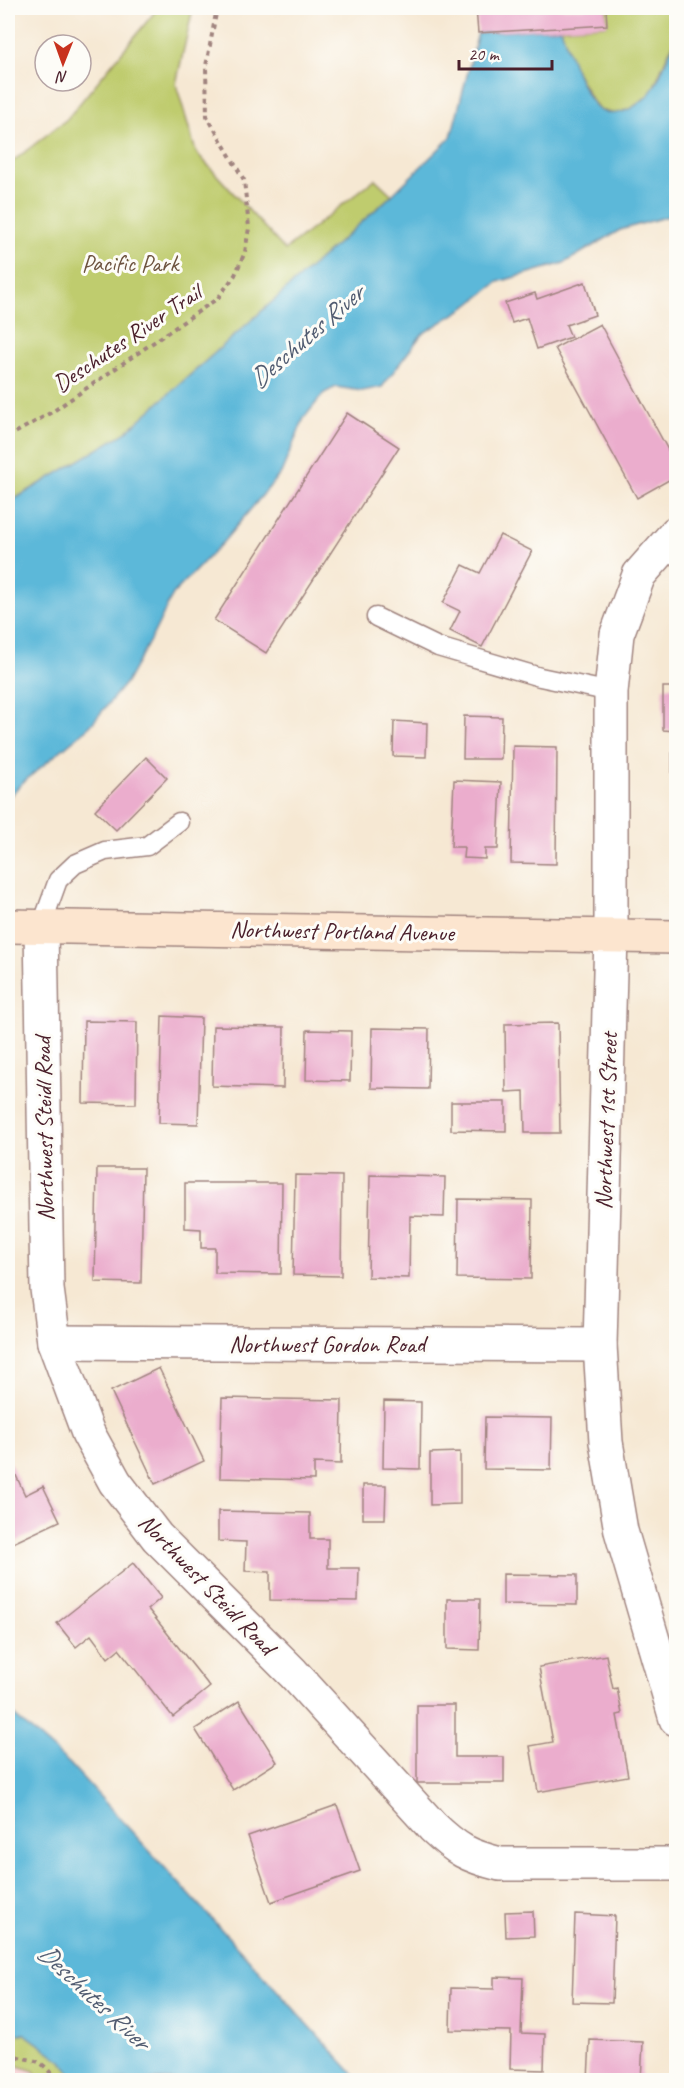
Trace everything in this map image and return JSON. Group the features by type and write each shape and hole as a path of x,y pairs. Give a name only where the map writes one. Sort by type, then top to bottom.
{"street":[{"name":"Northwest 1st Street","path":"676,533 639,575 617,634 610,692 611,935 600,1345 606,1442 621,1531 676,1719"},
{"name":"Northwest Portland Avenue","path":"8,926 676,937"},
{"name":"Northwest Steidl Road","path":"41,927 47,1289 54,1342 88,1433 115,1482 157,1537 293,1673 453,1846 473,1857 500,1864 676,1864"},
{"name":"Northwest Gordon Road","path":"54,1342 600,1345"}],"lane":[{"path":"376,617 438,647 540,677 610,692"},
{"path":"41,927 58,880 75,864 105,851 147,846 179,822"}],"path":[{"name":"Deschutes River Trail","path":"8,437 52,412 218,298 238,267 245,252 249,228 244,180 207,116 206,66 218,8"},
{"path":"8,2053 35,2059 47,2066 56,2080"}],"shaded area":[{"path":"8,2063 35,2071 39,2080 8,2080"}],"green space":[{"name":"Pacific Park","path":"158,8 193,8 176,84 196,152 285,250 375,179 392,195 125,433 8,503 8,165 67,119 88,93 93,93 93,87"},
{"path":"606,8 676,8 676,41 670,49 651,93 632,108 615,114 600,110 591,99 572,64 561,28 607,25"},
{"path":"8,2033 25,2034 62,2061 75,2080 39,2080 34,2071 8,2063"}],"water":[{"name":"Deschutes River","path":"561,28 576,72 588,96 600,110 607,113 627,110 649,94 676,41 676,214 620,230 564,263 498,282 469,305 422,334 382,387 362,391 336,387 324,393 304,418 281,473 224,541 173,594 127,681 90,726 21,784 8,798 8,503 125,433 392,195 451,137 478,33"},
{"name":"Deschutes River","path":"8,1710 70,1764 359,2080 75,2080 62,2061 25,2034 8,2033"}],"building":[{"path":"476,8 606,8 607,25 478,33"},
{"path":"585,282 595,315 566,325 571,337 537,349 527,318 512,323 505,303 535,293 537,299"},
{"path":"600,324 676,465 676,476 637,498 555,348"},
{"path":"347,413 399,447 266,653 214,620"},
{"path":"500,535 532,551 482,647 450,631 460,611 443,603 463,565 480,573"},
{"path":"663,687 676,687 676,731 663,730"},
{"path":"464,716 502,717 501,759 463,759"},
{"path":"394,721 427,723 426,757 393,756"},
{"path":"513,746 557,747 556,864 511,863"},
{"path":"672,753 676,753 676,798 672,798"},
{"path":"146,757 167,778 116,830 95,810"},
{"path":"454,780 501,782 498,849 485,849 485,859 463,858 464,847 451,847"},
{"path":"162,1016 201,1018 198,1124 159,1123"},
{"path":"84,1021 137,1022 136,1104 83,1103"},
{"path":"558,1023 560,1133 525,1133 524,1091 506,1092 505,1024"},
{"path":"213,1026 284,1027 283,1088 212,1086"},
{"path":"372,1028 429,1029 428,1089 371,1088"},
{"path":"307,1030 351,1031 350,1081 306,1080"},
{"path":"451,1102 506,1102 506,1131 451,1130"},
{"path":"97,1168 143,1168 141,1283 95,1282"},
{"path":"295,1175 342,1176 341,1276 293,1275"},
{"path":"370,1175 445,1177 444,1217 410,1216 409,1278 368,1277"},
{"path":"185,1183 282,1183 281,1274 215,1273 215,1248 201,1248 201,1229 185,1228"},
{"path":"458,1199 532,1200 531,1279 457,1278"},
{"path":"159,1368 204,1461 155,1484 111,1391"},
{"path":"222,1398 342,1400 341,1464 314,1463 314,1480 220,1478"},
{"path":"384,1401 421,1402 420,1469 383,1468"},
{"path":"485,1417 552,1418 551,1470 484,1469"},
{"path":"460,1452 460,1504 430,1505 430,1453"},
{"path":"8,1458 25,1495 43,1486 60,1521 11,1544 8,1537"},
{"path":"363,1485 386,1485 385,1519 363,1519"},
{"path":"218,1511 310,1513 310,1539 328,1539 328,1568 359,1568 358,1601 270,1600 270,1572 245,1571 246,1542 218,1541"},
{"path":"133,1563 161,1598 148,1609 210,1687 173,1717 119,1649 108,1658 91,1635 76,1647 57,1623"},
{"path":"503,1574 577,1575 577,1605 503,1604"},
{"path":"447,1599 480,1599 479,1650 447,1649"},
{"path":"606,1655 613,1689 617,1688 622,1714 617,1715 628,1776 538,1792 530,1746 553,1742 539,1667"},
{"path":"239,1701 277,1762 233,1790 195,1729"},
{"path":"417,1705 455,1705 455,1757 504,1757 504,1783 417,1783"},
{"path":"337,1805 360,1871 271,1902 248,1836"},
{"path":"533,1911 534,1936 506,1937 505,1912"},
{"path":"575,1914 615,1916 612,2003 572,2002"},
{"path":"494,1977 523,1978 521,2033 545,2034 544,2070 510,2069 511,2031 450,2030 451,1988 494,1989"},
{"path":"590,2040 643,2042 641,2080 588,2080"}]}
